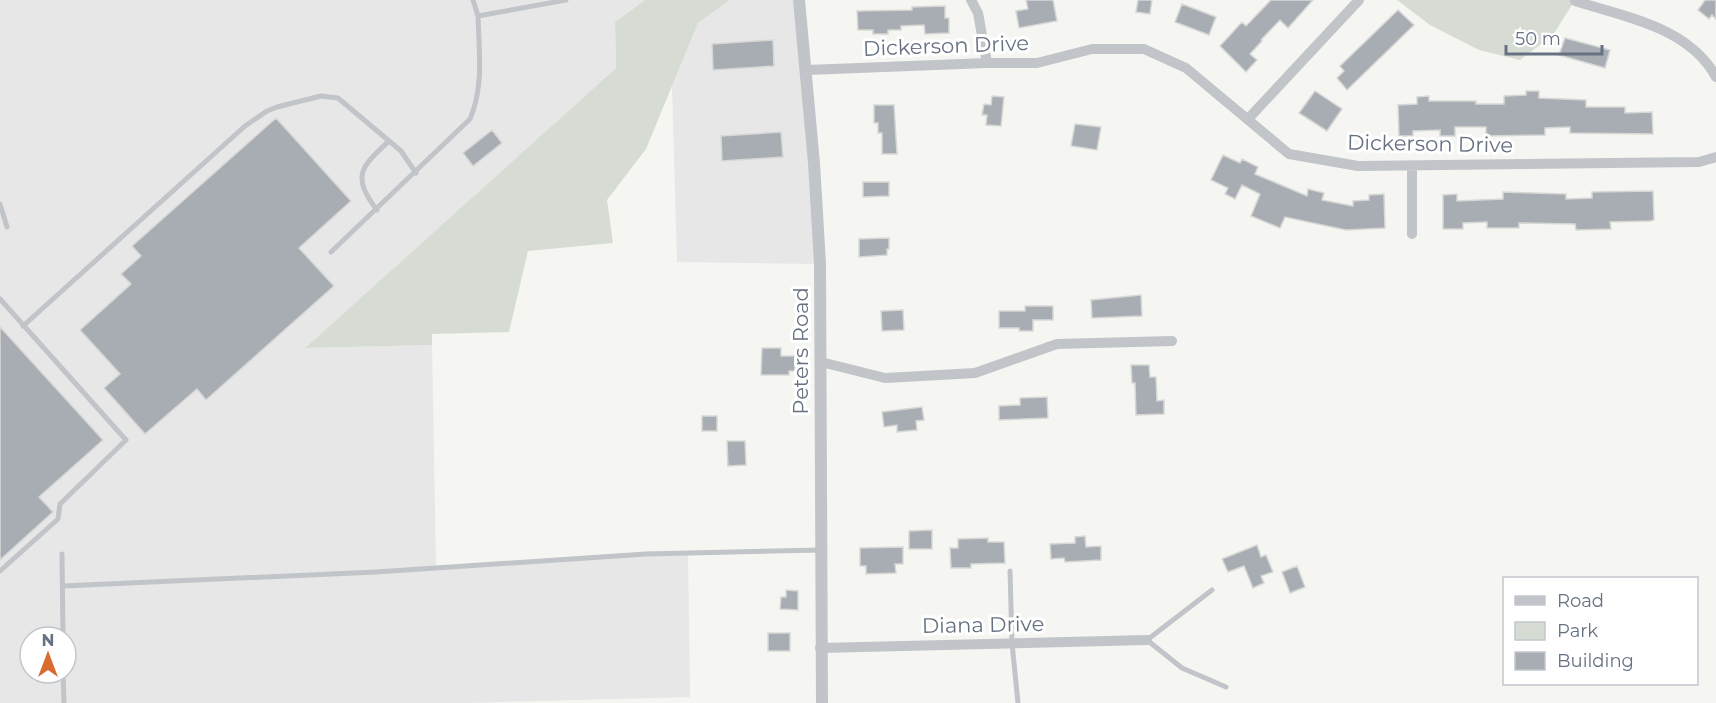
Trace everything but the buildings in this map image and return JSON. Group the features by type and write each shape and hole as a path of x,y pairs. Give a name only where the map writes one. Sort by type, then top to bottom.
{"street":[{"name":"Peters Road","path":"800,0 820,264 822,703"},
{"path":"971,0 978,13 987,63"},
{"path":"1248,119 1359,0"},
{"path":"1575,1 1644,22 1672,34 1691,46 1705,59 1716,77"},
{"name":"Dickerson Drive","path":"807,70 1037,63 1092,49 1144,49 1186,68 1289,154 1358,166 1660,163 1698,162 1716,157"},
{"path":"1412,166 1412,234"},
{"path":"821,362 885,378 975,372 1057,344 1172,341"},
{"name":"Diana Drive","path":"820,648 1147,640"}],"lane":[{"path":"331,252 471,119 477,105 480,69 478,16 473,0"},
{"path":"478,16 566,0"},
{"path":"23,326 245,126 267,111 321,96 338,98 401,151 416,173"},
{"path":"377,210 365,195 362,171 368,160 388,141"},
{"path":"0,204 7,227"},
{"path":"0,300 126,440 60,504 58,519 0,571"},
{"path":"63,586 376,572 646,554 821,550"},
{"path":"62,554 63,625"},
{"path":"1010,572 1012,643 1018,703"},
{"path":"1212,590 1147,640 1182,668 1226,687"},
{"path":"63,685 64,703"}],"shaded area":[{"path":"0,0 645,0 615,22 616,68 305,348 432,345 436,568 688,553 690,697 464,703 0,703"},
{"path":"730,0 799,0 820,264 677,262 672,86 698,23"}],"green space":[{"path":"645,0 730,0 698,23 646,149 607,200 613,243 528,251 509,332 432,334 432,345 305,348 616,68 615,22"},
{"path":"1397,0 1575,0 1553,35 1520,60 1479,50 1430,25"}]}
